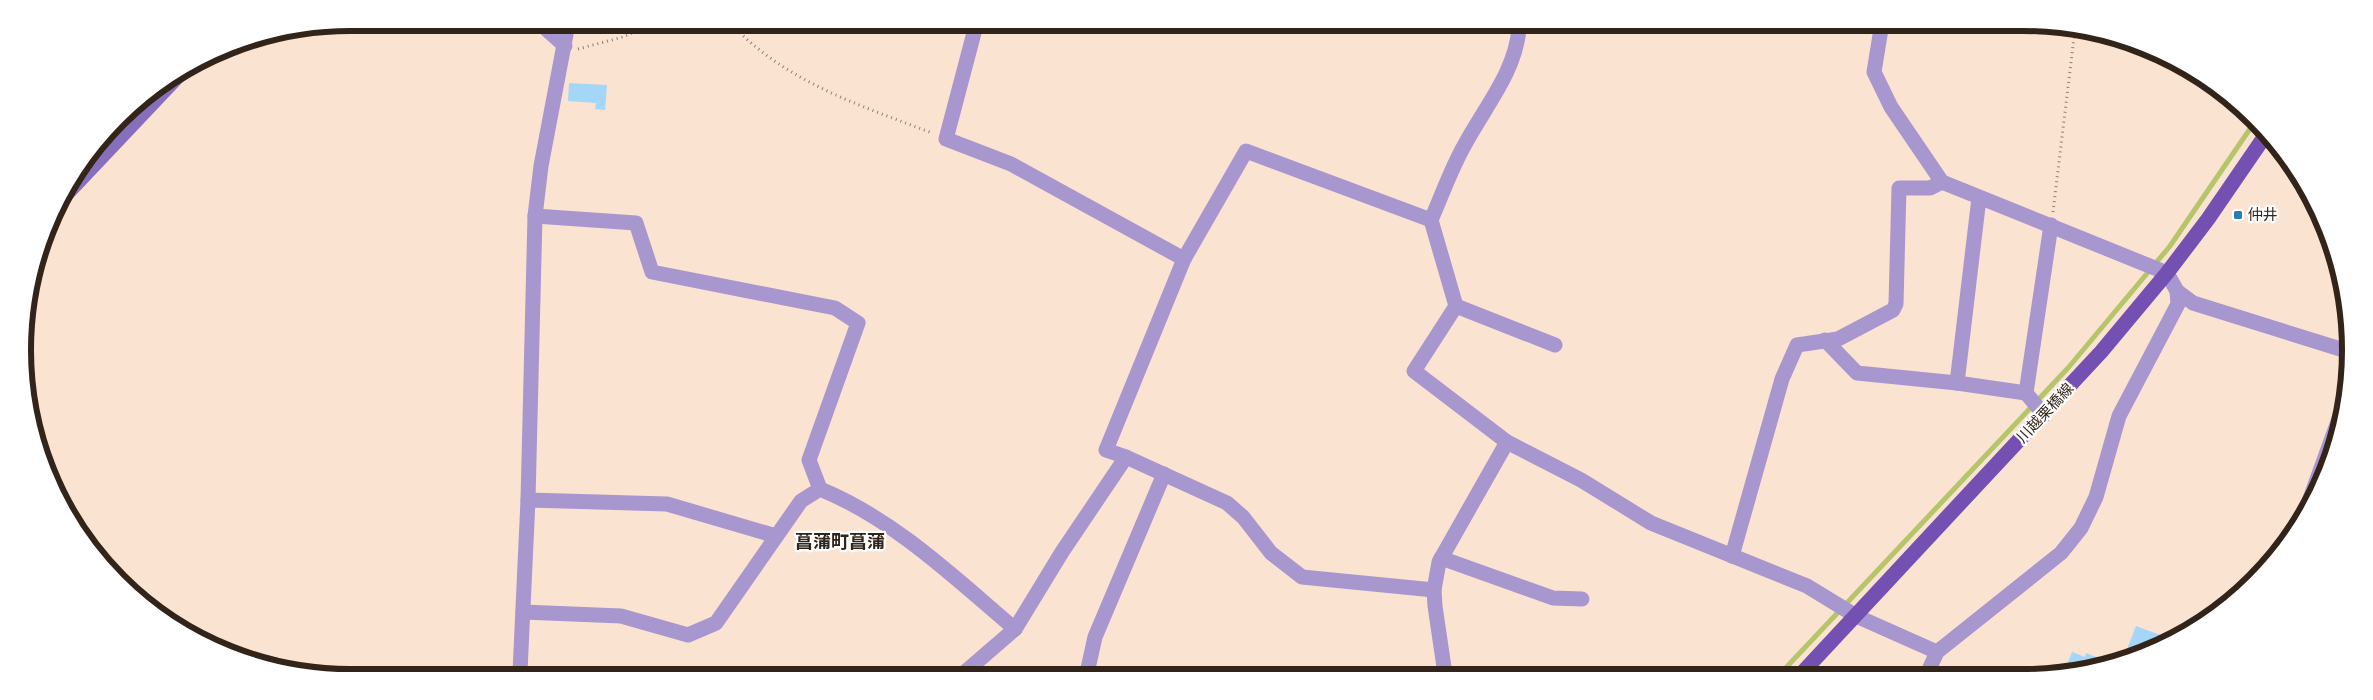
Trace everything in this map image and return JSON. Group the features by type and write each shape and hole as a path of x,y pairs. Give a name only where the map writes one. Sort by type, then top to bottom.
{"main road":[{"name":"川越栗橋線","path":"1807,669 2101,352 2167,273 2208,219 2263,140"}],"street":[{"path":"548,31 565,46"},
{"path":"520,669 528,500 535,216 541,166 567,31"},
{"path":"974,31 946,139 1010,164 1184,259"},
{"path":"1519,31 1518,42 1511,63 1464,147 1431,220 1456,306 1414,371 1506,442 1581,480 1651,523 1807,586 1856,616 1937,652"},
{"path":"1881,31 1874,72 1891,107 1942,182 2167,273 2177,291 2193,303 2342,349"},
{"path":"83,177 162,92"},
{"path":"1431,220 1246,151 1184,259 1106,450 1126,457 1227,503 1243,517 1271,553 1302,576 1434,590"},
{"path":"1732,556 1782,379 1793,351 1797,346 1838,339 1893,310 1896,304 1899,188 1930,188 1942,182"},
{"path":"1957,383 1979,198"},
{"path":"535,216 636,223 652,272 835,308 858,322 809,460 820,489 843,498 916,546 1015,628"},
{"path":"2026,393 2051,225"},
{"path":"1929,669 1937,652 2061,553 2081,528 2096,497 2119,416 2178,304 2177,291"},
{"path":"1456,306 1555,345"},
{"path":"1825,340 1857,373 1957,383 2026,393 2044,415"},
{"path":"1444,669 1434,590 1442,558 1506,442"},
{"path":"969,669 1015,628 1062,552 1126,457"},
{"path":"1088,669 1095,637 1164,474"},
{"path":"523,612 621,616 688,636 716,623 801,500 820,489"},
{"path":"528,500 667,504 776,536"},
{"path":"1442,558 1553,598 1582,599"}],"path":[{"path":"565,46 572,51 623,37 637,31"},
{"path":"738,31 756,48 807,82 946,139"},
{"path":"2051,225 2075,36"}],"building":[{"path":"569,83 607,85 605,110 595,109 596,103 568,101"},
{"path":"2136,626 2163,636 2145,644 2126,652"},
{"path":"2072,652 2085,657 2086,653 2101,659 2085,663 2067,666"}],"waterway":[{"path":"1785,669 2068,368 2170,246 2251,128"}],"place":[{"name":"仲井","path":"2238,215"}],"district":[{"name":"菖蒲町菖蒲","path":"840,542"}]}
